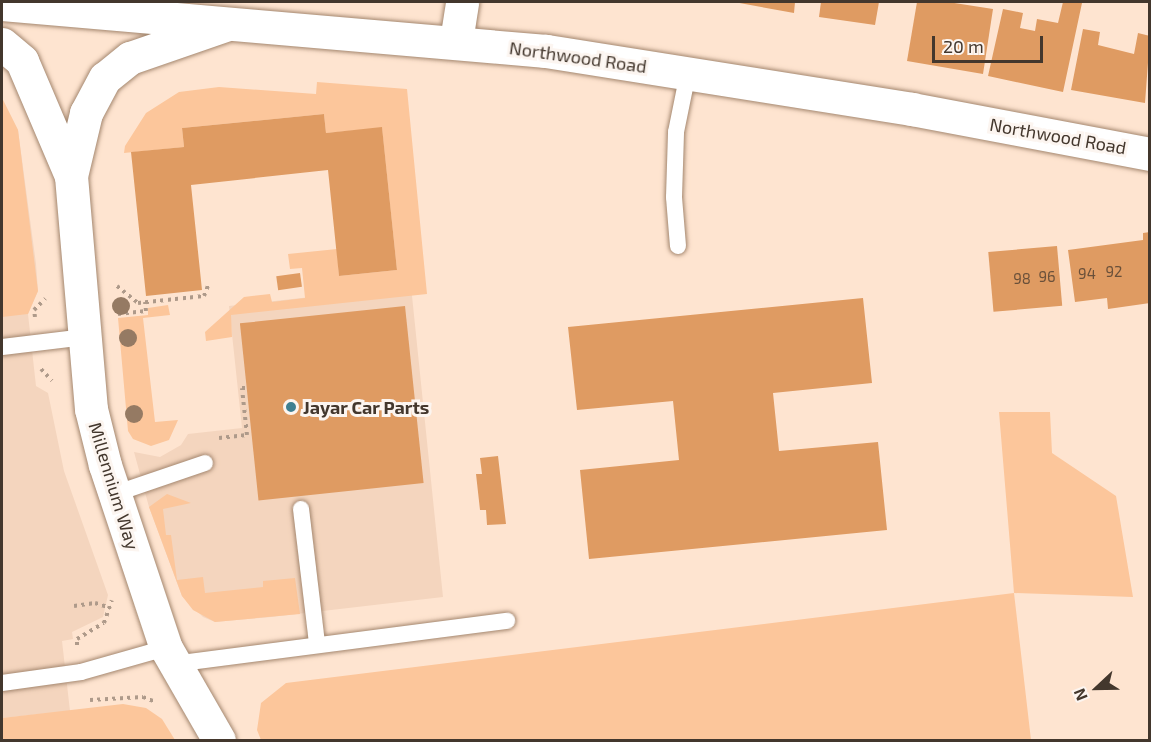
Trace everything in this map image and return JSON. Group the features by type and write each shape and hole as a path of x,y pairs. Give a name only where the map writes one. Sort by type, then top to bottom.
{"street":[{"path":"456,41 462,2"},
{"name":"Northwood Road","path":"2,4 456,41 688,73 912,109 1149,154"},
{"name":"Millennium Way","path":"71,176 86,113 105,78 130,58 236,22"},
{"name":"Millennium Way","path":"2,44 22,60 71,176 91,409 114,494 170,656 219,741"}],"lane":[{"path":"678,246 674,197 676,132 688,73"},
{"path":"2,347 85,337"},
{"path":"114,494 205,463"},
{"path":"301,509 317,644"},
{"path":"2,683 170,656 317,644 507,621"}],"path":[{"path":"110,279 138,303 204,296 208,283"},
{"path":"35,318 34,310 42,304 49,290"},
{"path":"112,315 146,311 145,302"},
{"path":"212,438 247,435 242,388 247,388"},
{"path":"74,606 95,603 110,608"},
{"path":"85,701 143,697 164,708"}],"shaded area":[{"path":"317,82 407,89 427,294 231,315 232,337 206,341 205,332 244,297 270,294 272,302 305,298 302,268 290,269 288,254 337,249 339,276 397,270 382,128 326,133 324,114 182,128 184,147 124,153 125,146 146,113 179,92 219,87 316,94"},
{"path":"2,98 18,130 36,264 38,291 28,314 36,386 48,393 64,471 108,595 103,617 72,632 73,639 62,641 70,711 2,718"},
{"path":"2,98 18,130 38,291 28,314 2,317"},
{"path":"411,286 443,597 215,622 203,617 182,596 149,507 134,452 160,457 181,445 188,434 242,428 229,306"},
{"path":"168,305 170,315 143,318 155,422 178,420 169,440 151,446 133,439 128,431 118,318 148,315 148,308"},
{"path":"999,412 1050,412 1052,453 1116,496 1133,597 1014,593"},
{"path":"167,494 191,503 163,509 166,535 171,535 177,580 203,577 205,593 263,587 263,581 295,578 300,614 215,622 193,610 182,596 149,507"},
{"path":"1014,593 1031,740 261,740 257,730 261,703 286,683"},
{"path":"123,704 146,708 162,719 175,740 2,740 2,718"}],"building":[{"path":"734,2 795,2 794,13"},
{"path":"821,2 879,2 875,25 819,17"},
{"path":"917,2 948,2 993,9 983,74 907,61"},
{"path":"1063,2 1082,3 1063,92 988,76 1003,9 1023,13 1020,28 1035,31 1037,19 1058,23"},
{"path":"1083,29 1100,32 1098,45 1134,54 1138,33 1150,36 1145,103 1071,90"},
{"path":"324,114 326,133 382,127 397,270 339,276 328,170 191,185 202,290 146,296 131,152 184,147 182,128"},
{"path":"1150,232 1150,303 1108,309 1107,298 1075,302 1068,250 1143,240 1143,233"},
{"path":"1057,246 1062,306 993,312 988,252"},
{"path":"300,273 302,287 278,290 276,276"},
{"path":"863,298 872,383 773,393 779,451 878,442 887,530 589,559 580,470 679,460 673,401 577,410 568,327"},
{"path":"405,306 424,483 259,500 240,323"},
{"path":"498,456 506,524 487,525 486,510 480,510 476,474 482,474 480,458"}],"place":[{"name":"Jayar Car Parts","path":"291,407"}]}
